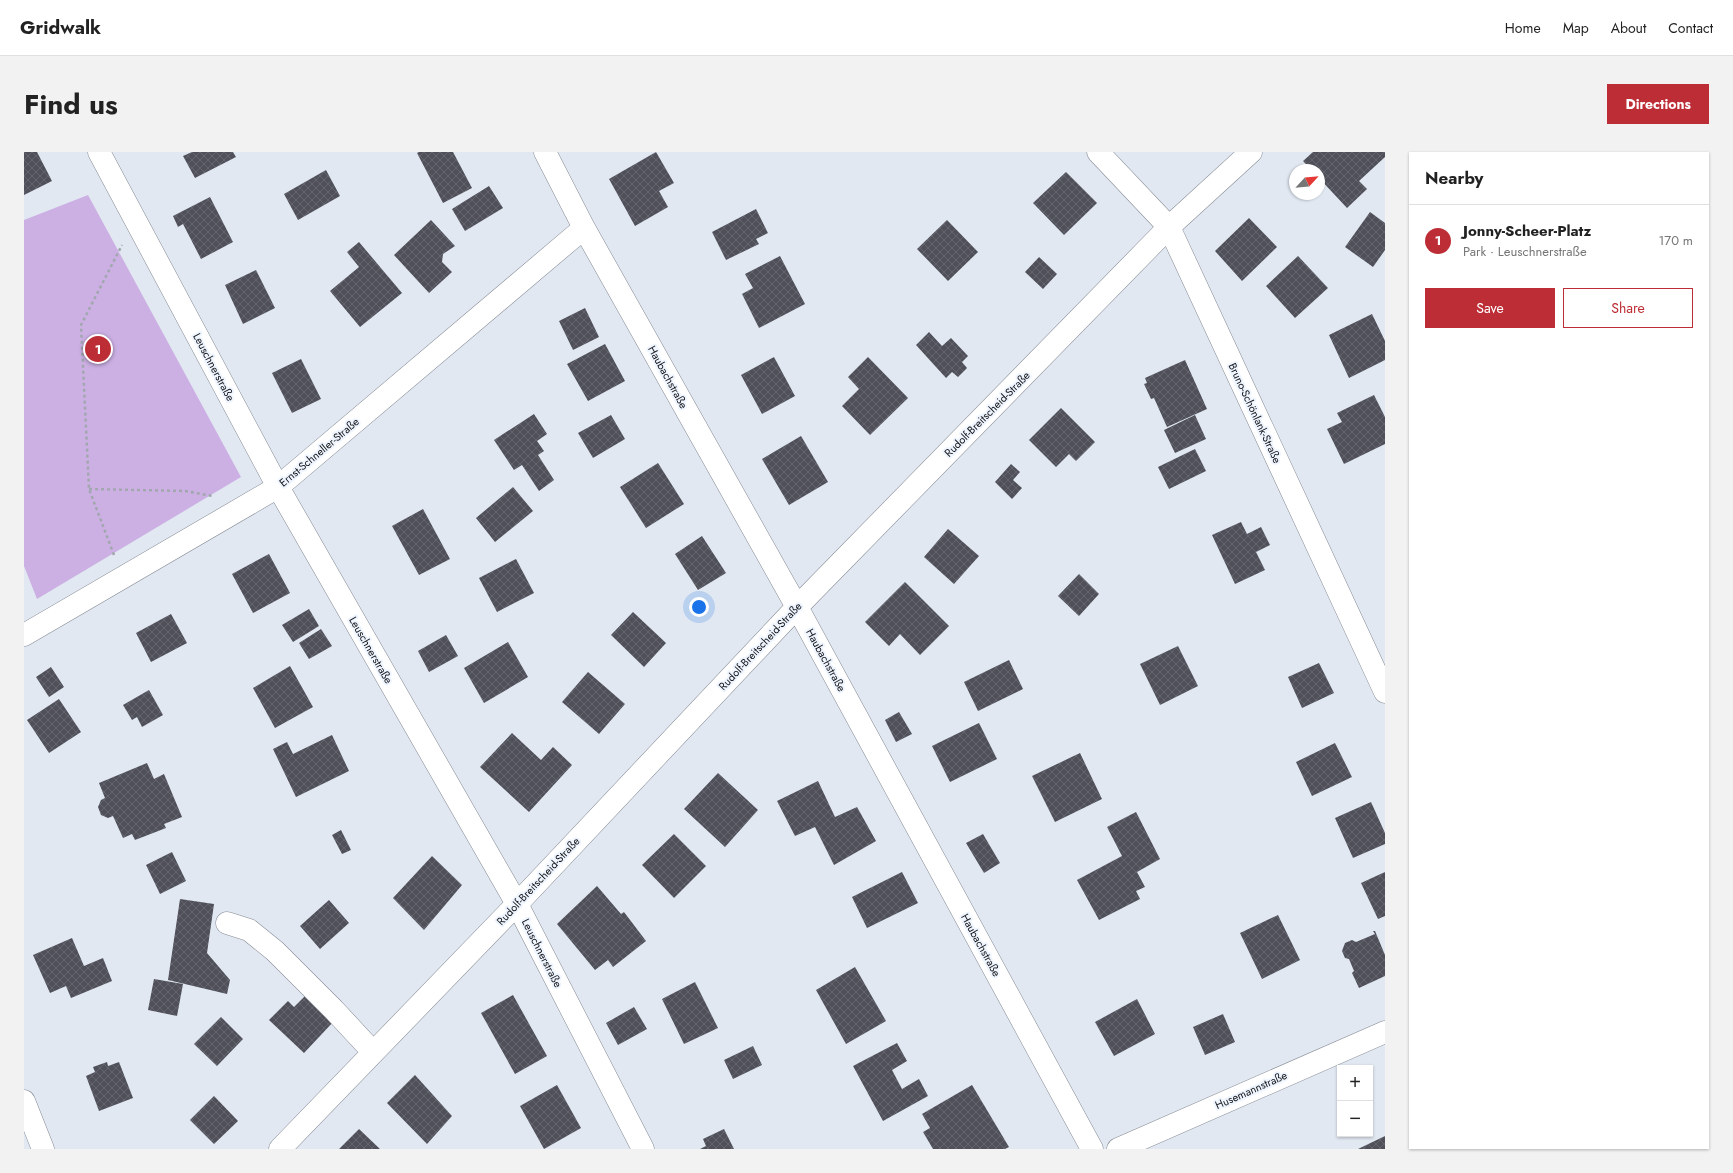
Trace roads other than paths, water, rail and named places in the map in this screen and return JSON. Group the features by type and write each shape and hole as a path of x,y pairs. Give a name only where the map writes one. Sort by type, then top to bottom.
{"street":[{"name":"Leuschnerstraße","path":"99,152 278,487 516,904 643,1149"},
{"name":"Haubachstraße","path":"545,152 584,228 797,607 1092,1149"},
{"name":"Bruno-Schönlank-Straße","path":"1098,152 1169,227 1385,692"},
{"name":"Rudolf-Breitscheid-Straße","path":"280,1149 516,904 797,607 1169,227 1251,152"},
{"name":"Ernst-Schneller-Straße","path":"24,635 278,487 584,228"},
{"path":"228,916 249,930 275,951 334,1010 373,1052"},
{"name":"Husemannstraße","path":"1118,1149 1385,1032"},
{"path":"24,1101 43,1149"}],"place":[{"name":"Jonny-Scheer-Platz","path":"98,349"}]}
